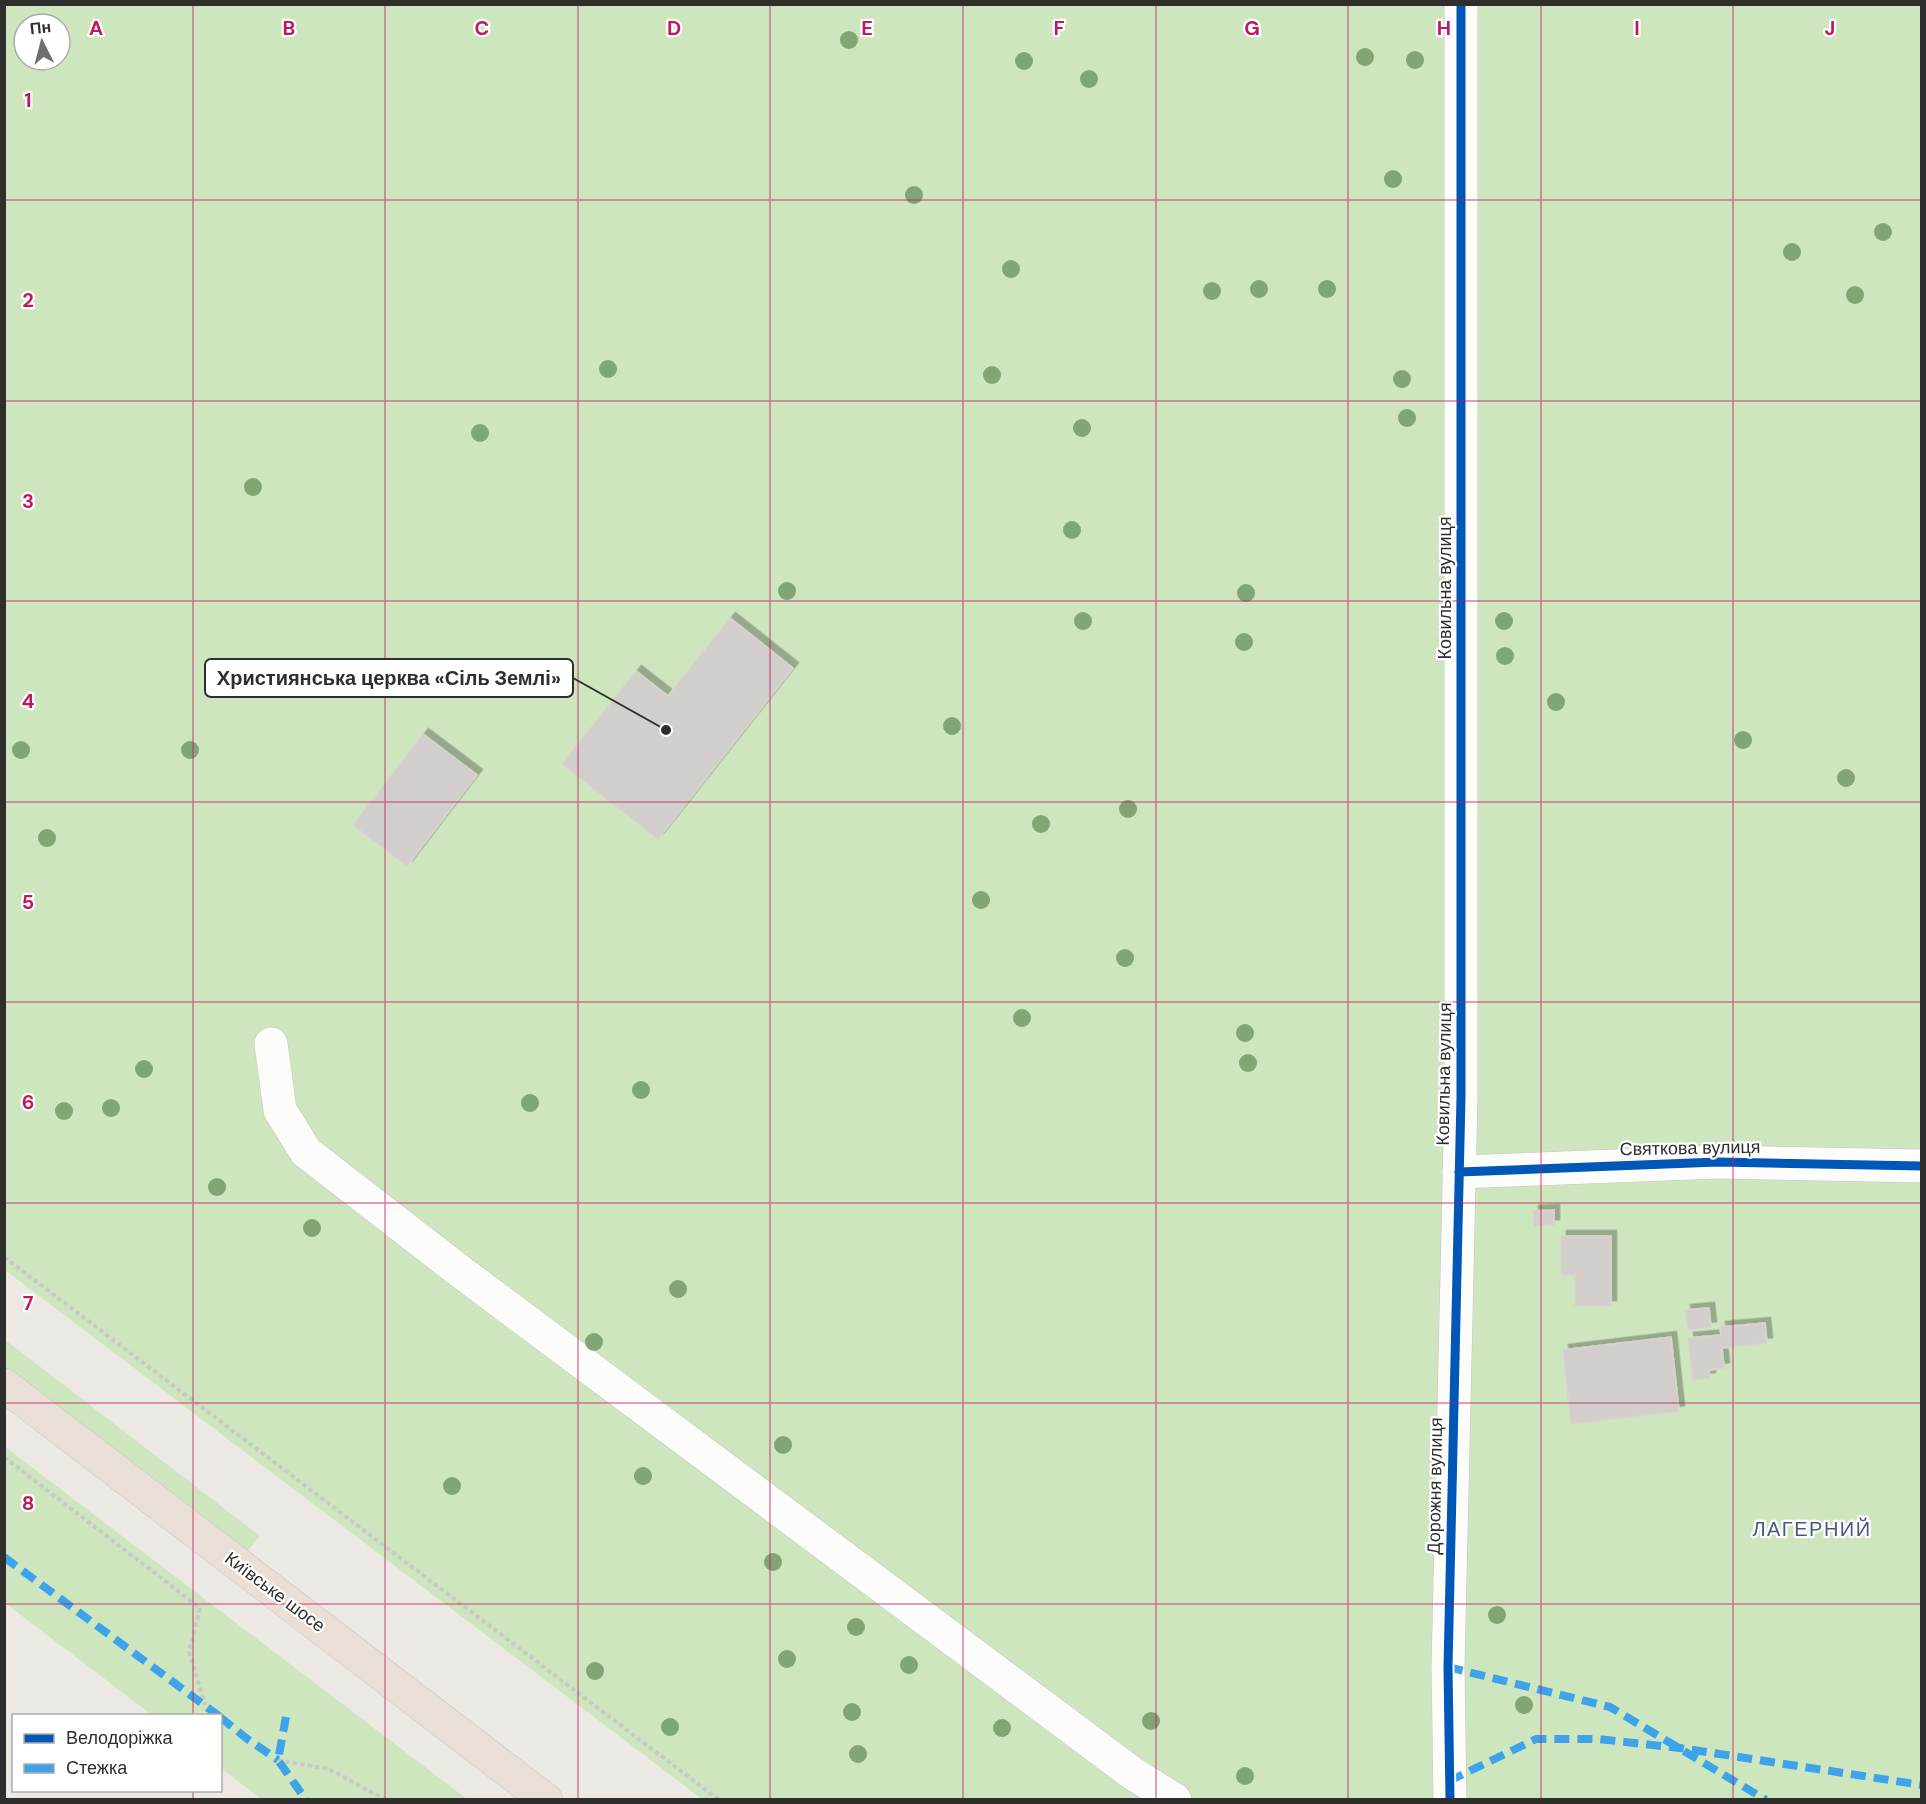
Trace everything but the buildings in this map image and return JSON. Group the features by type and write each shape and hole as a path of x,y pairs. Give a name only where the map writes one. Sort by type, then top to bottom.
{"highway":[{"name":"Київське шосе","path":"4,1385 546,1800"}],"street":[{"name":"Ковильна вулиця","path":"1460,1172 1461,4"},
{"path":"271,1044 280,1110 306,1152 461,1272 1122,1766 1175,1800"},
{"name":"Святкова вулиця","path":"1460,1172 1718,1162 1922,1166"},
{"name":"Дорожня вулиця","path":"1450,1800 1448,1667 1460,1172"}],"path":[{"path":"4,1257 719,1800"},
{"path":"4,1457 200,1608 189,1652 205,1705"},
{"path":"278,1760 329,1769 386,1800"}],"green space":[{"path":"4,5 1447,5 1447,1171 1431,1667 1433,1799 702,1799 5,1270"},
{"path":"1473,5 1921,5 1921,1799 1466,1800 1464,1661"},
{"path":"4,1339 260,1536 246,1553 5,1370"},
{"path":"4,1446 467,1799 261,1799 222,1769 222,1714 151,1714 5,1603"}],"marked path":[{"path":"4,1557 216,1714"},
{"path":"1448,1667 1610,1707 1766,1800"},
{"path":"286,1717 278,1760 306,1800"},
{"path":"222,1719 278,1760"},
{"path":"1449,1781 1536,1739 1598,1739 1680,1748 1922,1785"}],"cycle path":[{"path":"1450,1800 1448,1667 1461,1097 1461,4"},
{"path":"1459,1172 1718,1162 1922,1166"}],"place":[{"name":"Християнська церква «Сіль Землі»","path":"666,730"}],"district":[{"name":"ЛАГЕРНИЙ","path":"1812,1529"}]}
